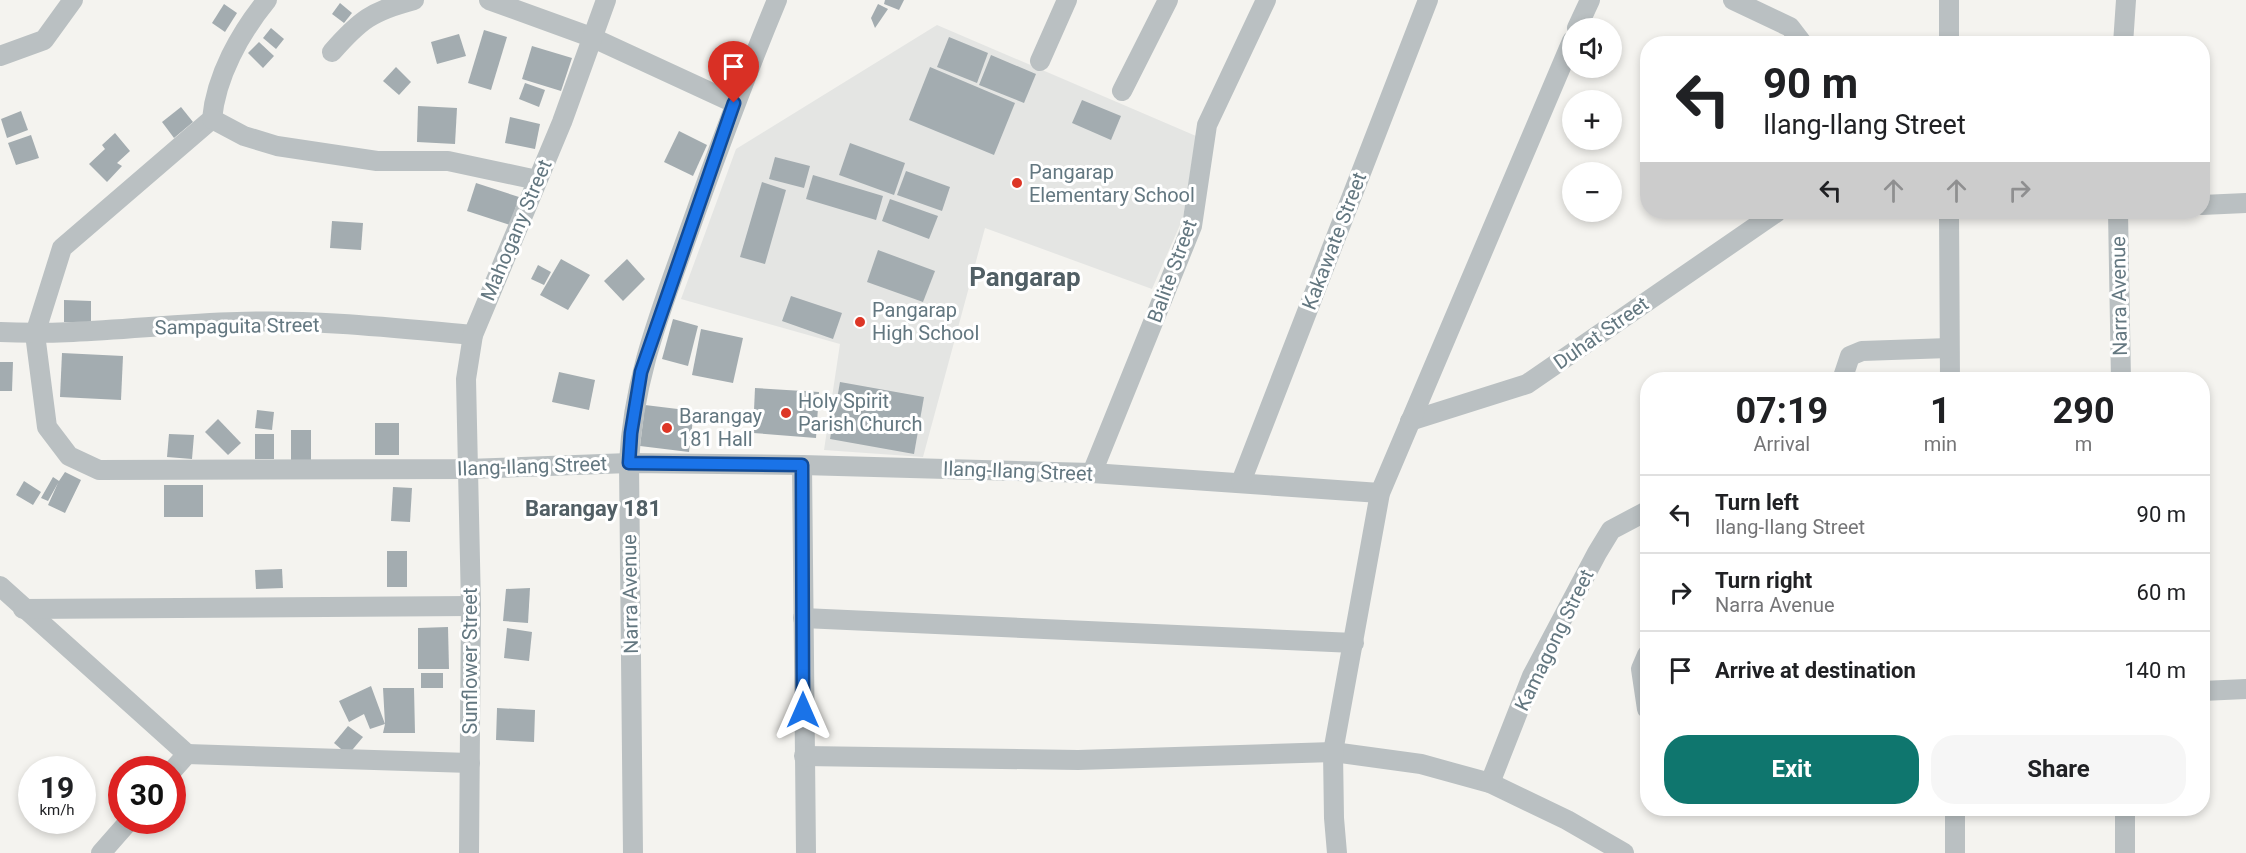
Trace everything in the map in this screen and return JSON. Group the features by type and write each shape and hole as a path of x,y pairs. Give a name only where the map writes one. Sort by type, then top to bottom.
{"street":[{"path":"0,56 44,40 73,0"},
{"path":"35,334 62,248 212,119 214,101 244,28 267,0"},
{"path":"332,52 356,24 383,8 414,0"},
{"path":"489,0 591,37 734,103"},
{"name":"Mahogany Street","path":"467,468 466,379 473,335 562,122 606,0"},
{"name":"Narra Avenue","path":"633,853 629,463 632,422 641,372 734,103 777,0"},
{"path":"1040,61 1067,0"},
{"path":"1122,91 1168,0"},
{"name":"Balite Street","path":"1092,473 1192,226 1207,125 1266,0"},
{"name":"Kakawate Street","path":"1241,482 1428,0"},
{"path":"1582,18 1590,0"},
{"path":"1732,0 1790,27 1797,36"},
{"path":"1948,0 1949,36"},
{"path":"2124,36 2126,0"},
{"path":"1337,853 1334,818 1334,752 1380,493 1562,65"},
{"path":"212,119 244,136 278,146 377,161 448,161 537,180"},
{"path":"2210,205 2246,203"},
{"name":"Duhat Street","path":"1410,422 1527,384 1767,219"},
{"path":"1949,219 1950,372"},
{"name":"Narra Avenue","path":"2118,219 2121,372"},
{"name":"Sampaguita Street","path":"0,332 35,334 238,322 312,323 473,335"},
{"name":"Ilang-Ilang Street","path":"35,334 47,426 69,456 99,470 467,468 629,463 802,465 1092,473 1380,493"},
{"path":"1845,372 1850,356 1862,351 1949,348"},
{"path":"802,465 806,853"},
{"name":"Sunflower Street","path":"467,468 471,606 469,853"},
{"name":"Kamagong Street","path":"1490,783 1532,676 1597,553 1611,530 1640,515"},
{"path":"0,586 187,754 470,763"},
{"path":"23,609 471,606"},
{"path":"803,618 1354,643"},
{"path":"2210,691 2246,689"},
{"path":"804,756 1078,760 1334,752 1421,764 1490,783 1567,820 1624,853"},
{"path":"1954,853 1955,816"},
{"path":"2125,816 2125,853"},
{"path":"101,853 118,834"}],"shaded area":[{"path":"937,25 1196,136 1183,218 1152,289 985,228 923,457 824,450 840,344 681,299 736,149"}],"building":[{"path":"885,0 904,0 899,10 884,4"},
{"path":"340,3 352,13 344,23 332,14"},
{"path":"224,4 237,13 225,32 212,23"},
{"path":"878,4 888,9 875,28 871,18"},
{"path":"271,28 284,39 276,49 263,38"},
{"path":"484,30 507,37 491,90 468,83"},
{"path":"459,34 466,56 437,64 431,42"},
{"path":"949,37 988,53 977,83 937,67"},
{"path":"259,42 274,56 263,68 248,53"},
{"path":"532,46 572,58 561,91 522,79"},
{"path":"991,55 1036,74 1024,103 979,85"},
{"path":"396,67 411,82 399,95 383,81"},
{"path":"930,67 1015,103 994,155 909,120"},
{"path":"525,83 545,90 539,107 519,99"},
{"path":"1082,100 1121,116 1111,140 1072,123"},
{"path":"418,106 457,108 455,144 417,142"},
{"path":"181,107 193,122 174,138 162,122"},
{"path":"21,111 28,130 7,138 1,119"},
{"path":"510,117 540,124 535,149 505,143"},
{"path":"679,131 707,145 693,176 664,162"},
{"path":"115,133 130,151 117,163 122,166 107,182 89,164 105,149 102,145"},
{"path":"31,135 39,158 16,165 8,143"},
{"path":"850,143 905,163 894,195 839,175"},
{"path":"775,157 810,166 804,188 769,179"},
{"path":"906,171 950,187 942,211 897,195"},
{"path":"813,175 883,196 876,220 806,199"},
{"path":"762,182 786,190 765,264 740,257"},
{"path":"476,183 519,197 510,225 467,211"},
{"path":"890,199 938,216 929,239 882,221"},
{"path":"332,221 363,223 361,250 330,248"},
{"path":"878,250 935,271 923,302 867,282"},
{"path":"561,259 590,275 568,310 540,295"},
{"path":"627,259 645,279 623,301 604,281"},
{"path":"538,265 551,272 544,285 531,279"},
{"path":"791,296 842,313 833,339 782,321"},
{"path":"64,300 91,301 91,323 64,322"},
{"path":"673,319 698,326 688,366 662,359"},
{"path":"701,329 743,338 733,383 692,375"},
{"path":"62,353 123,356 121,400 60,397"},
{"path":"0,362 13,362 12,391 0,391"},
{"path":"559,372 595,380 589,410 552,402"},
{"path":"840,382 924,397 914,454 830,439"},
{"name":"Holy Spirit Parish Church","path":"755,388 819,392 816,438 753,433"},
{"name":"Barangay 181 Hall","path":"645,405 694,411 689,452 640,446"},
{"path":"257,410 274,412 272,430 255,428"},
{"path":"218,419 241,443 228,455 205,432"},
{"path":"375,423 399,423 399,455 375,455"},
{"path":"291,430 311,430 311,460 291,460"},
{"path":"169,434 194,435 192,459 167,457"},
{"path":"255,434 274,434 274,459 255,459"},
{"path":"65,472 81,480 65,513 48,505 58,483 48,501 41,498 53,477 59,481"},
{"path":"24,481 41,492 33,505 16,495"},
{"path":"164,485 203,485 203,517 164,517"},
{"path":"393,487 412,488 410,522 391,521"},
{"path":"387,551 407,551 407,587 387,587"},
{"path":"282,569 283,588 256,589 255,570"},
{"path":"530,588 528,623 503,621 506,589"},
{"path":"448,627 449,669 418,669 418,628"},
{"path":"507,628 532,632 529,661 504,658"},
{"path":"421,673 443,673 443,688 421,688"},
{"path":"371,686 385,724 370,729 364,714 349,722 339,701"},
{"path":"383,688 414,688 415,733 383,733 385,724"},
{"path":"497,708 535,710 534,742 496,740"},
{"path":"348,726 363,737 348,755 334,743"}],"place":[{"name":"Pangarap Elementary School","path":"1017,183"},
{"name":"Pangarap High School","path":"860,322"},
{"name":"Holy Spirit Parish Church","path":"786,413"},
{"name":"Barangay 181 Hall","path":"667,428"}],"district":[{"name":"Pangarap","path":"1025,277"},
{"name":"Barangay 181","path":"593,508"}],"route":[{"path":"734,103 641,372 635,402 629,463 802,465 803,710"}]}
